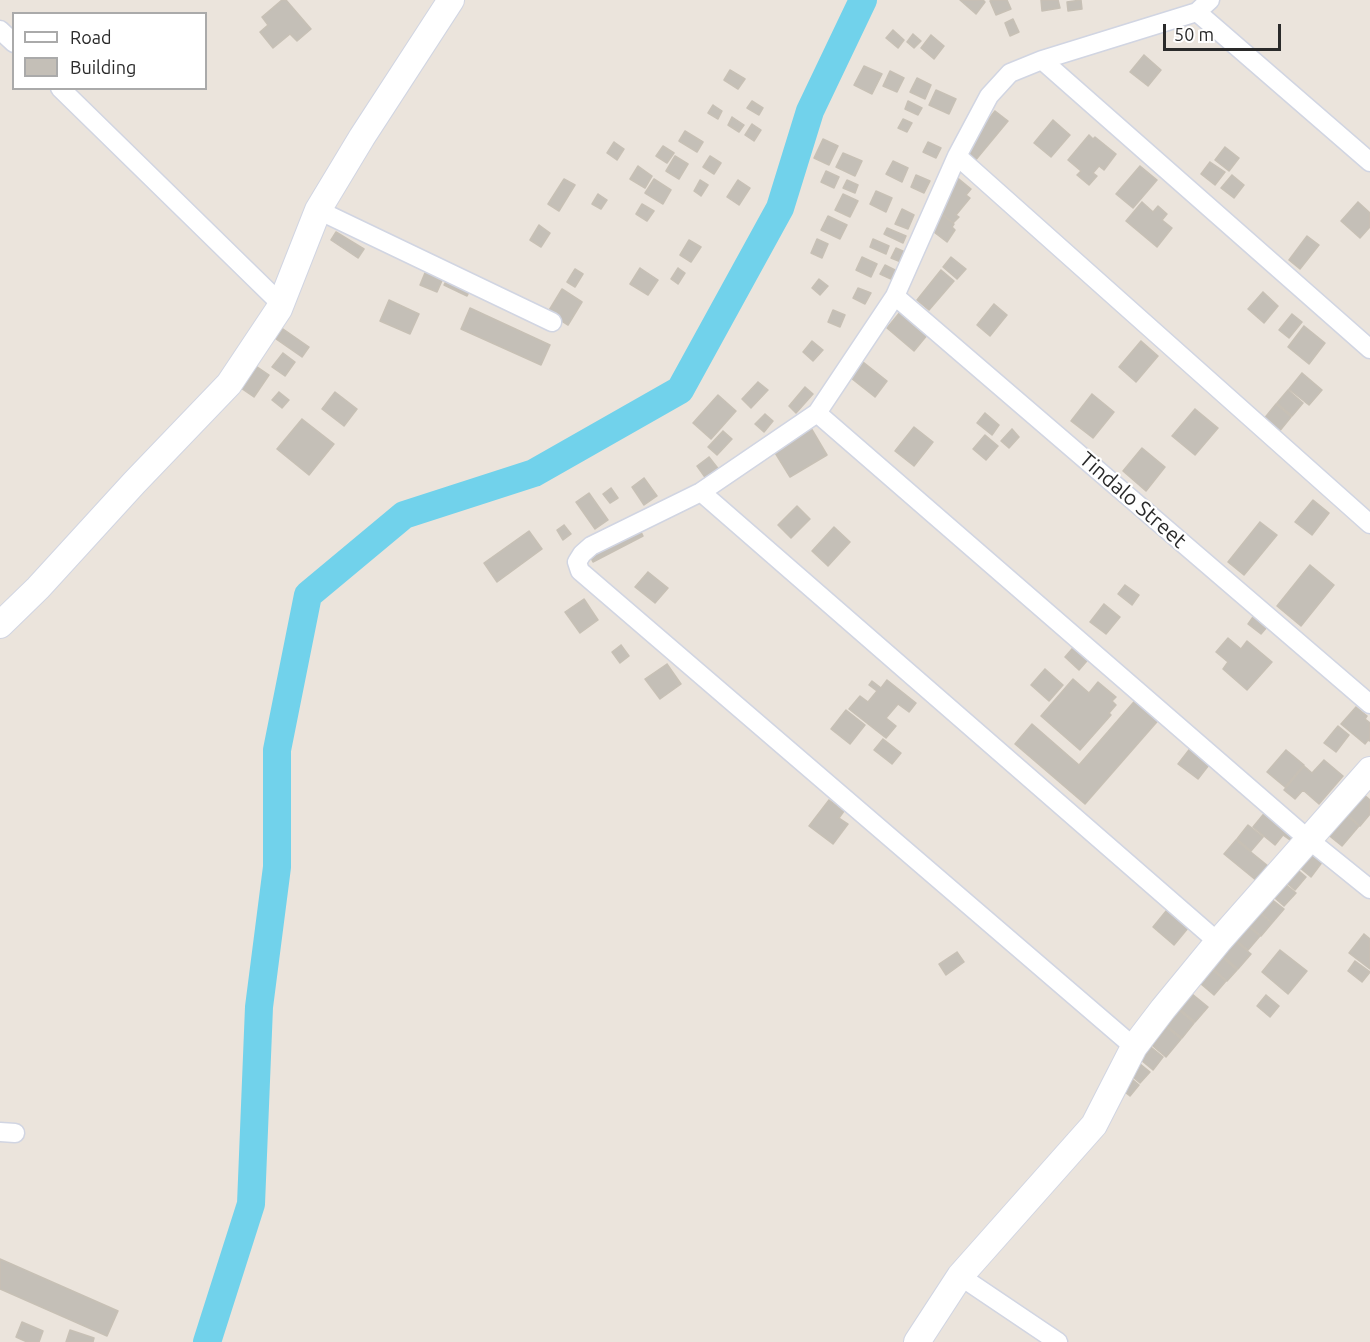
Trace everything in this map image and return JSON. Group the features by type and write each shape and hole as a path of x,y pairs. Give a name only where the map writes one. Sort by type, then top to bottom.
{"street":[{"path":"0,625 38,588 229,384 281,304 318,210 362,137 451,0"},
{"path":"1134,1047 580,571 577,562 591,546 701,492 817,413 895,296 957,156 989,96 1010,73 1042,60 1204,6 1370,162"},
{"path":"0,30 12,41"},
{"path":"1042,60 1370,349"},
{"path":"62,90 281,304"},
{"path":"957,156 1370,524"},
{"path":"318,210 552,322"},
{"name":"Tindalo Street","path":"895,296 1370,704"},
{"path":"817,413 1308,839 1370,889"},
{"path":"701,492 1218,942"},
{"path":"917,1342 960,1276 1095,1125 1134,1047 1218,942 1370,770"},
{"path":"960,1276 1059,1342"}],"building":[{"path":"282,0 286,0 311,29 297,41 290,34 273,48 260,32 268,25 262,17"},
{"path":"960,0 983,0 985,2 976,14"},
{"path":"1007,0 1011,9 996,15 990,1"},
{"path":"1041,0 1058,0 1060,8 1042,11"},
{"path":"1081,0 1082,9 1068,11 1067,2"},
{"path":"1013,19 1019,32 1010,36 1005,23"},
{"path":"893,30 904,40 898,48 886,38"},
{"path":"913,34 921,41 914,48 907,42"},
{"path":"931,35 944,46 934,59 921,48"},
{"path":"1144,55 1161,70 1148,86 1130,72"},
{"path":"864,66 882,74 872,94 854,85"},
{"path":"730,70 745,79 738,89 724,80"},
{"path":"890,71 904,78 897,92 883,86"},
{"path":"917,78 931,85 925,99 910,92"},
{"path":"936,90 956,99 949,114 929,105"},
{"path":"752,101 763,108 759,115 747,108"},
{"path":"908,101 922,108 918,115 905,109"},
{"path":"713,105 722,111 718,119 708,113"},
{"path":"995,111 1008,121 974,162 962,152"},
{"path":"732,117 744,125 739,132 728,125"},
{"path":"903,119 912,123 907,132 898,128"},
{"path":"1053,120 1070,135 1051,157 1034,143"},
{"path":"752,124 761,130 754,141 745,135"},
{"path":"685,131 703,142 697,152 679,141"},
{"path":"1089,135 1093,139 1095,137 1116,154 1104,170 1099,166 1093,173 1097,176 1089,185 1077,175 1081,171 1068,160"},
{"path":"823,139 838,146 829,165 814,158"},
{"path":"614,142 624,149 617,160 607,153"},
{"path":"928,142 941,148 936,158 923,152"},
{"path":"663,146 674,153 667,163 656,156"},
{"path":"1225,147 1239,158 1229,171 1215,160"},
{"path":"843,153 862,161 855,176 836,167"},
{"path":"675,156 688,164 679,179 666,171"},
{"path":"710,156 721,163 714,174 703,167"},
{"path":"893,161 908,168 902,182 886,174"},
{"path":"1210,162 1225,172 1215,185 1201,174"},
{"path":"638,166 652,176 645,188 630,179"},
{"path":"1140,166 1157,180 1133,208 1116,194"},
{"path":"826,171 839,177 834,188 821,182"},
{"path":"916,175 930,181 924,193 911,187"},
{"path":"954,175 971,189 966,195 970,198 956,215 959,217 953,223 937,210"},
{"path":"1232,175 1244,185 1234,198 1221,188"},
{"path":"564,179 575,185 559,211 548,204"},
{"path":"654,179 671,190 663,204 645,193"},
{"path":"700,180 708,185 701,196 694,191"},
{"path":"738,180 750,188 739,205 727,197"},
{"path":"847,180 858,185 855,193 843,188"},
{"path":"876,191 892,198 886,212 870,204"},
{"path":"598,194 607,200 601,209 592,204"},
{"path":"843,194 858,201 850,217 835,210"},
{"path":"1142,202 1153,212 1158,206 1167,214 1162,220 1172,228 1157,247 1126,221"},
{"path":"1358,202 1370,213 1370,227 1360,238 1341,221"},
{"path":"642,204 654,211 647,221 636,214"},
{"path":"902,209 914,215 908,229 895,224"},
{"path":"937,211 954,224 952,227 955,230 947,242 930,229"},
{"path":"828,216 847,225 840,239 821,230"},
{"path":"539,225 550,233 541,247 530,240"},
{"path":"887,228 906,236 903,243 884,234"},
{"path":"336,232 364,249 358,258 331,240"},
{"path":"1307,236 1319,245 1300,269 1289,260"},
{"path":"817,239 828,244 822,258 811,253"},
{"path":"873,239 889,246 886,254 870,247"},
{"path":"689,240 701,247 691,262 680,255"},
{"path":"896,248 905,252 901,262 891,258"},
{"path":"862,257 877,264 871,277 856,270"},
{"path":"951,257 966,269 957,279 943,267"},
{"path":"885,265 895,270 891,279 880,274"},
{"path":"427,268 444,276 437,292 420,285"},
{"path":"640,268 658,280 648,295 630,284"},
{"path":"678,268 685,273 678,284 671,279"},
{"path":"575,269 583,274 575,287 567,282"},
{"path":"941,270 954,281 929,310 917,300"},
{"path":"447,279 470,290 467,296 444,285"},
{"path":"819,279 828,286 820,295 812,288"},
{"path":"858,288 871,293 865,304 853,298"},
{"path":"562,289 582,302 568,325 548,312"},
{"path":"1263,292 1278,306 1264,323 1248,309"},
{"path":"389,300 419,314 410,334 380,321"},
{"path":"994,304 1007,315 990,336 977,325"},
{"path":"470,308 550,345 541,365 461,329"},
{"path":"833,310 845,315 840,327 828,322"},
{"path":"901,311 928,334 914,351 887,328"},
{"path":"1292,314 1302,322 1289,338 1279,330"},
{"path":"273,322 309,347 302,357 266,332"},
{"path":"1304,326 1325,343 1309,364 1288,347"},
{"path":"812,341 823,350 813,361 803,352"},
{"path":"1141,341 1158,356 1136,382 1119,367"},
{"path":"283,353 295,362 285,376 272,367"},
{"path":"250,362 269,375 254,397 235,384"},
{"path":"863,362 887,381 875,397 851,378"},
{"path":"1302,373 1322,390 1309,405 1289,389"},
{"path":"758,382 768,390 751,408 742,399"},
{"path":"805,387 813,394 796,413 789,406"},
{"path":"1288,390 1303,403 1292,416 1277,403"},
{"path":"279,392 289,400 282,408 272,400"},
{"path":"335,392 357,409 344,426 322,409"},
{"path":"1092,394 1114,412 1093,438 1071,421"},
{"path":"718,395 736,411 711,439 693,423"},
{"path":"1276,404 1291,417 1278,433 1263,420"},
{"path":"1195,409 1218,428 1195,455 1172,436"},
{"path":"985,413 999,425 992,435 977,423"},
{"path":"765,414 773,421 764,432 755,424"},
{"path":"302,419 334,444 309,475 277,449"},
{"path":"914,427 933,442 914,466 895,451"},
{"path":"811,428 827,455 790,477 774,451"},
{"path":"1012,429 1019,437 1009,448 1001,441"},
{"path":"723,431 732,439 717,455 708,447"},
{"path":"985,435 998,446 986,460 973,449"},
{"path":"1142,448 1165,467 1146,491 1123,471"},
{"path":"709,457 720,471 707,480 697,466"},
{"path":"644,478 657,496 644,505 632,487"},
{"path":"611,488 618,498 610,503 603,494"},
{"path":"589,493 608,520 595,529 576,502"},
{"path":"1313,500 1329,513 1312,535 1295,522"},
{"path":"797,506 810,519 791,538 778,525"},
{"path":"1260,522 1277,535 1244,575 1228,562"},
{"path":"637,524 643,536 593,562 587,550"},
{"path":"564,525 571,534 563,540 557,530"},
{"path":"834,527 850,542 828,566 812,551"},
{"path":"529,531 542,549 497,582 484,563"},
{"path":"1310,565 1334,585 1301,626 1277,606"},
{"path":"648,572 668,588 655,603 635,587"},
{"path":"1125,585 1139,595 1132,605 1118,594"},
{"path":"584,599 598,620 580,633 565,612"},
{"path":"1104,604 1120,617 1106,634 1090,622"},
{"path":"1253,617 1267,627 1261,634 1248,624"},
{"path":"1228,638 1241,649 1247,641 1272,662 1247,690 1223,669 1228,662 1216,652"},
{"path":"1078,642 1092,655 1079,670 1065,657"},
{"path":"621,645 629,656 620,663 612,652"},
{"path":"667,664 681,684 660,699 645,679"},
{"path":"1045,669 1063,685 1049,701 1031,685"},
{"path":"1073,679 1089,693 1098,682 1116,697 1112,701 1116,705 1109,713 1111,715 1080,750 1041,716"},
{"path":"887,680 916,703 909,712 898,704 886,718 896,726 886,738 849,709 860,696 868,702 877,691 869,685 872,681 881,688"},
{"path":"1139,696 1162,716 1085,804 1015,744 1032,724 1079,765"},
{"path":"1356,707 1367,716 1365,719 1370,723 1370,741 1368,740 1365,744 1341,724"},
{"path":"846,710 865,725 850,744 831,729"},
{"path":"1338,726 1349,735 1336,752 1324,743"},
{"path":"883,739 901,753 892,764 874,750"},
{"path":"1192,746 1212,761 1198,779 1178,764"},
{"path":"1286,750 1304,765 1285,787 1267,772"},
{"path":"1324,760 1343,776 1319,804 1303,790 1295,799 1284,790 1304,766 1312,773"},
{"path":"1356,788 1370,800 1370,814 1360,826 1339,807"},
{"path":"829,800 844,811 839,818 848,824 833,844 809,826"},
{"path":"1338,808 1359,826 1342,846 1321,829"},
{"path":"1267,810 1296,834 1290,840 1283,835 1275,845 1253,827"},
{"path":"1248,825 1263,837 1251,851 1237,839"},
{"path":"1236,840 1268,866 1257,881 1224,854"},
{"path":"1306,847 1323,861 1311,877 1293,862"},
{"path":"1293,866 1306,877 1295,890 1282,879"},
{"path":"1279,879 1296,893 1284,906 1268,892"},
{"path":"1265,894 1284,909 1272,923 1254,907"},
{"path":"1171,905 1193,922 1174,945 1153,927"},
{"path":"1253,907 1272,923 1261,936 1242,920"},
{"path":"1243,922 1260,936 1248,950 1231,936"},
{"path":"1364,934 1370,939 1370,969 1349,953"},
{"path":"1228,935 1251,954 1238,969 1216,950"},
{"path":"1280,950 1307,971 1288,994 1262,972"},
{"path":"1215,951 1237,970 1227,981 1205,962"},
{"path":"957,952 964,962 946,975 939,964"},
{"path":"1355,961 1370,972 1362,982 1348,971"},
{"path":"1205,964 1226,981 1214,995 1194,978"},
{"path":"1186,989 1208,1007 1195,1022 1174,1004"},
{"path":"1266,995 1279,1006 1270,1017 1257,1006"},
{"path":"1173,1005 1194,1023 1182,1038 1160,1020"},
{"path":"1162,1023 1181,1039 1166,1057 1147,1041"},
{"path":"1146,1043 1163,1057 1153,1070 1135,1055"},
{"path":"1134,1059 1150,1072 1140,1083 1127,1072"},
{"path":"1126,1074 1139,1085 1130,1096 1120,1088"},
{"path":"0,1259 118,1311 107,1336 0,1289"},
{"path":"22,1322 43,1331 39,1342 27,1342 16,1337"},
{"path":"70,1330 94,1338 93,1342 66,1342"}],"waterway":[{"path":"207,1342 251,1204 259,1007 277,867 277,750 308,595 404,515 534,473 680,390 780,208 810,111 863,0"}]}
